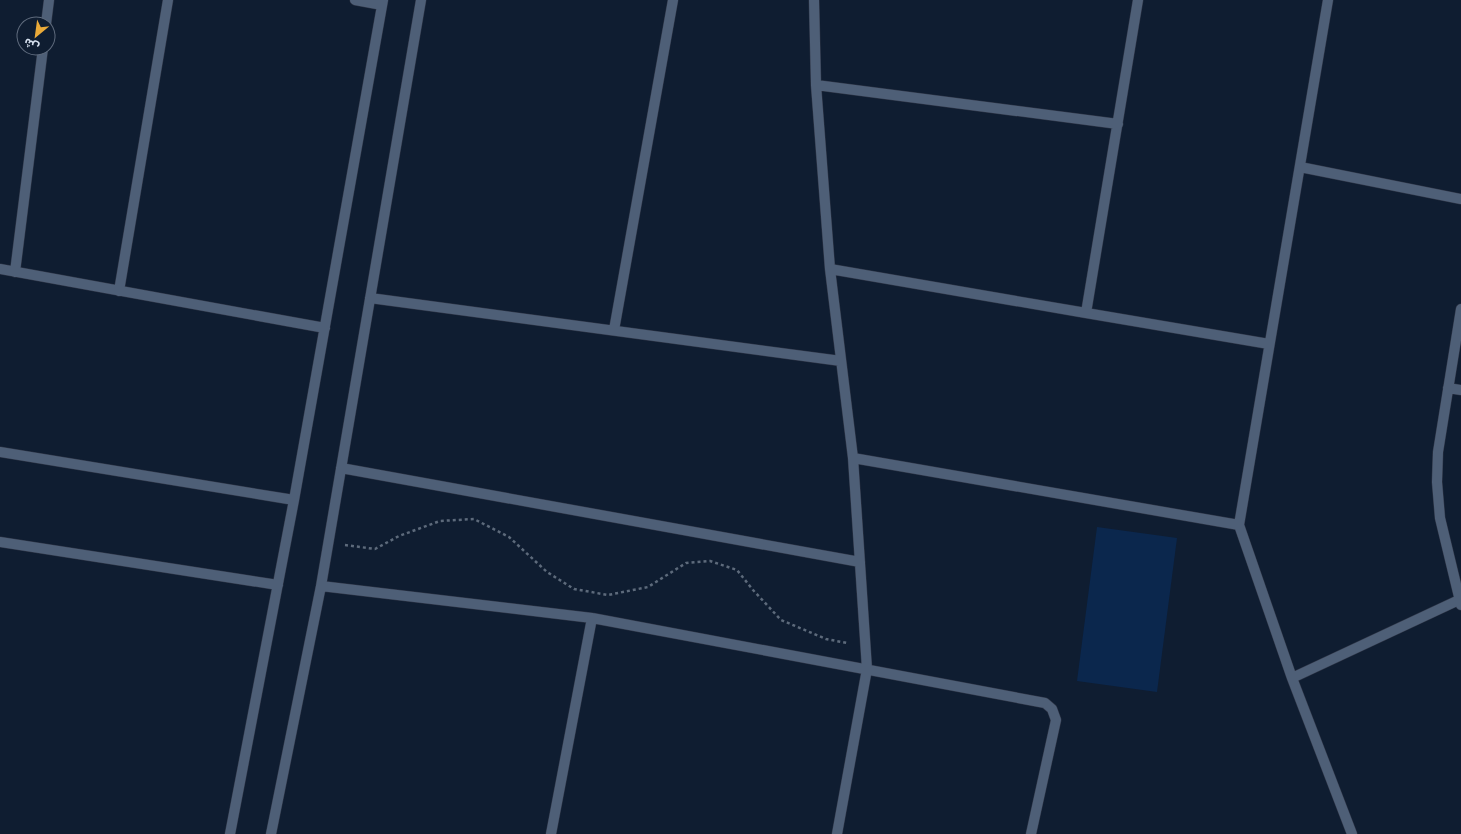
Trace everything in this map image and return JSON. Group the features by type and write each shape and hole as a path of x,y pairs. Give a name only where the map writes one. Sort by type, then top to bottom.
{"street":[{"path":"47,16 49,0"},
{"path":"120,290 168,0"},
{"path":"230,834 294,500 382,2 355,0"},
{"path":"271,834 321,586 421,0"},
{"path":"614,330 673,0"},
{"path":"814,0 816,85 830,269 853,458 867,669 837,834"},
{"path":"1086,313 1138,0"},
{"path":"1328,0 1239,525 1292,678 1352,834"},
{"path":"15,272 42,56"},
{"path":"816,85 1118,124"},
{"path":"1300,167 1461,199"},
{"path":"0,269 325,328"},
{"path":"830,269 1269,344"},
{"path":"370,298 841,361"},
{"path":"1292,678 1460,601 1440,518 1437,482 1438,452 1461,309"},
{"path":"1448,388 1461,390"},
{"path":"0,452 294,500"},
{"path":"853,458 1239,525"},
{"path":"341,468 860,562"},
{"path":"0,542 278,585"},
{"path":"1452,570 1461,564"},
{"path":"321,586 592,618 1045,703 1052,709 1056,720 1030,834"},
{"path":"551,834 592,618"}],"path":[{"path":"328,543 375,549 399,536 440,521 474,519 509,537 547,572 574,589 608,595 648,588 686,563 710,561 737,570 753,590 781,620 826,639 866,646"}],"shaded area":[{"path":"1097,527 1177,538 1157,692 1077,681"}]}
